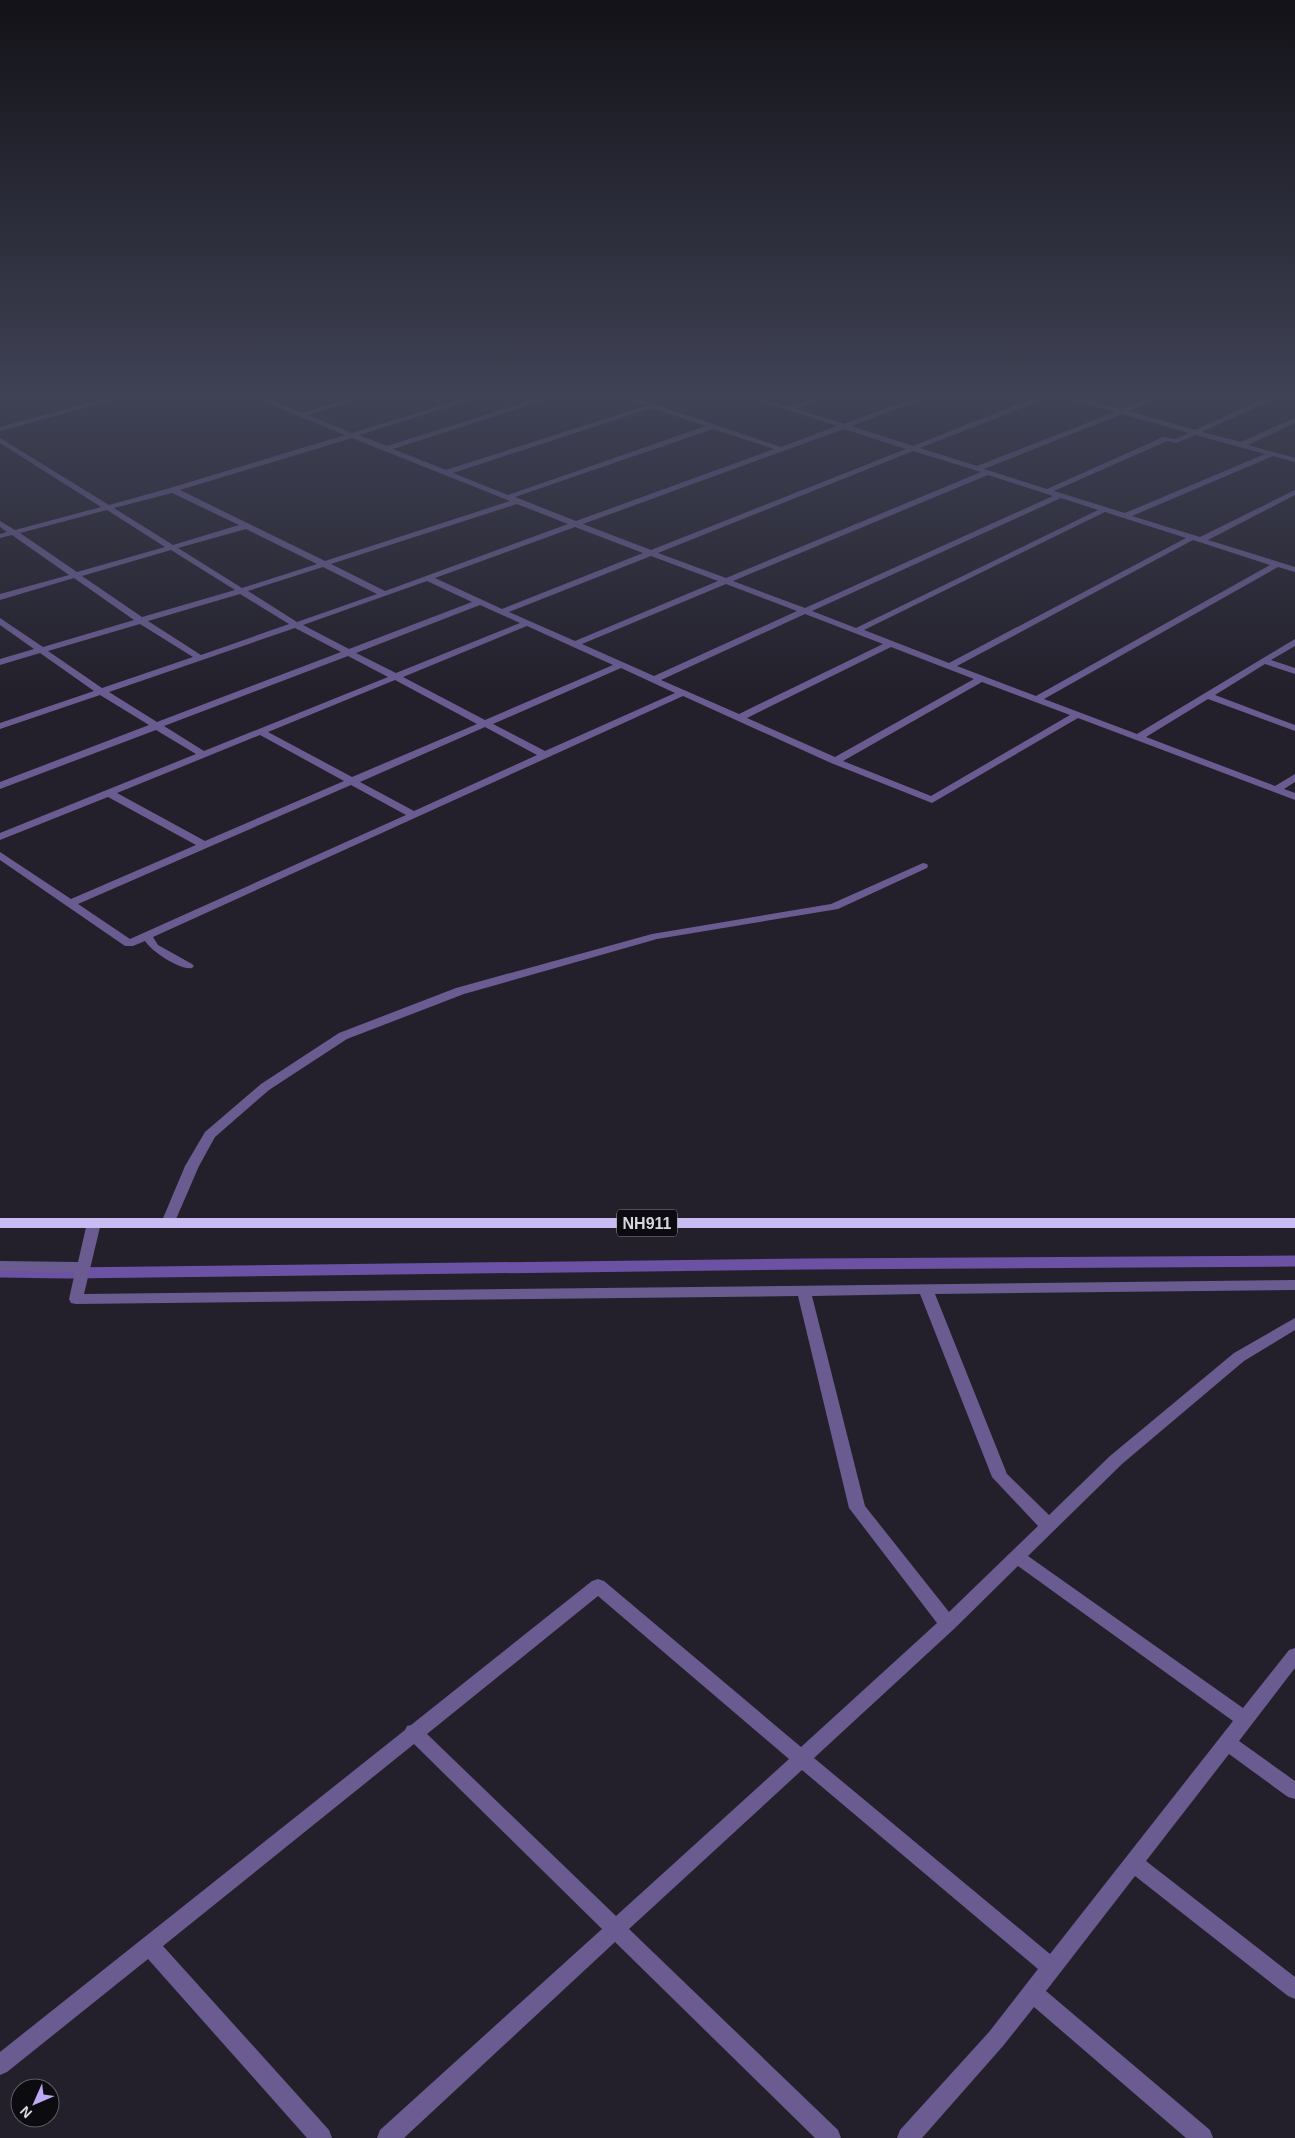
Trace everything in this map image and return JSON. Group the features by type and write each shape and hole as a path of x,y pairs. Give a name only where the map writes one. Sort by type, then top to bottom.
{"highway":[{"name":"NH911","path":"0,1222 1295,1223"}],"street":[{"path":"82,493 296,625 546,755"},
{"path":"0,536 163,493"},
{"path":"179,493 385,594"},
{"path":"497,493 726,582 1295,797"},
{"path":"508,497 520,493"},
{"path":"0,726 385,594 661,493"},
{"path":"501,612 801,493"},
{"path":"575,644 939,493"},
{"path":"1053,493 1295,570"},
{"path":"1126,516 1180,493"},
{"path":"949,666 1197,539 1293,493"},
{"path":"653,680 1061,496"},
{"path":"0,662 241,591 518,501"},
{"path":"856,631 1105,510"},
{"path":"0,523 140,620 200,658"},
{"path":"0,597 246,526"},
{"path":"1037,699 1280,565 1295,559"},
{"path":"427,578 835,761 932,800 1078,714"},
{"path":"0,786 479,602"},
{"path":"0,621 102,692 202,754"},
{"path":"0,838 202,754 528,623"},
{"path":"1139,737 1295,642"},
{"path":"739,718 890,644"},
{"path":"1264,661 1295,671"},
{"path":"70,903 621,665"},
{"path":"835,761 982,678"},
{"path":"0,855 129,944 682,692"},
{"path":"1207,696 1295,728"},
{"path":"259,731 414,814"},
{"path":"1276,790 1295,777"},
{"path":"109,793 204,845"},
{"path":"168,1223 192,1166 210,1135 265,1088 343,1036 460,991 656,936 834,907 923,866"},
{"path":"147,936 154,947 188,966"},
{"path":"94,1222 76,1299 1295,1285"},
{"path":"0,1266 84,1267"},
{"path":"926,1290 1000,1477 1049,1526"},
{"path":"804,1291 857,1508 948,1624"},
{"path":"388,2138 948,1624 1116,1460 1238,1357 1295,1323"},
{"path":"1017,1557 1244,1720"},
{"path":"0,2065 413,1732 598,1586 1051,1967"},
{"path":"908,2138 996,2039 1295,1655"},
{"path":"413,1732 830,2138"},
{"path":"1227,1743 1295,1791"},
{"path":"1133,1863 1295,1989"},
{"path":"149,1945 321,2138"},
{"path":"1032,1992 1202,2138"}],"waterway":[{"path":"0,1272 67,1273 807,1264 1295,1261"}]}
